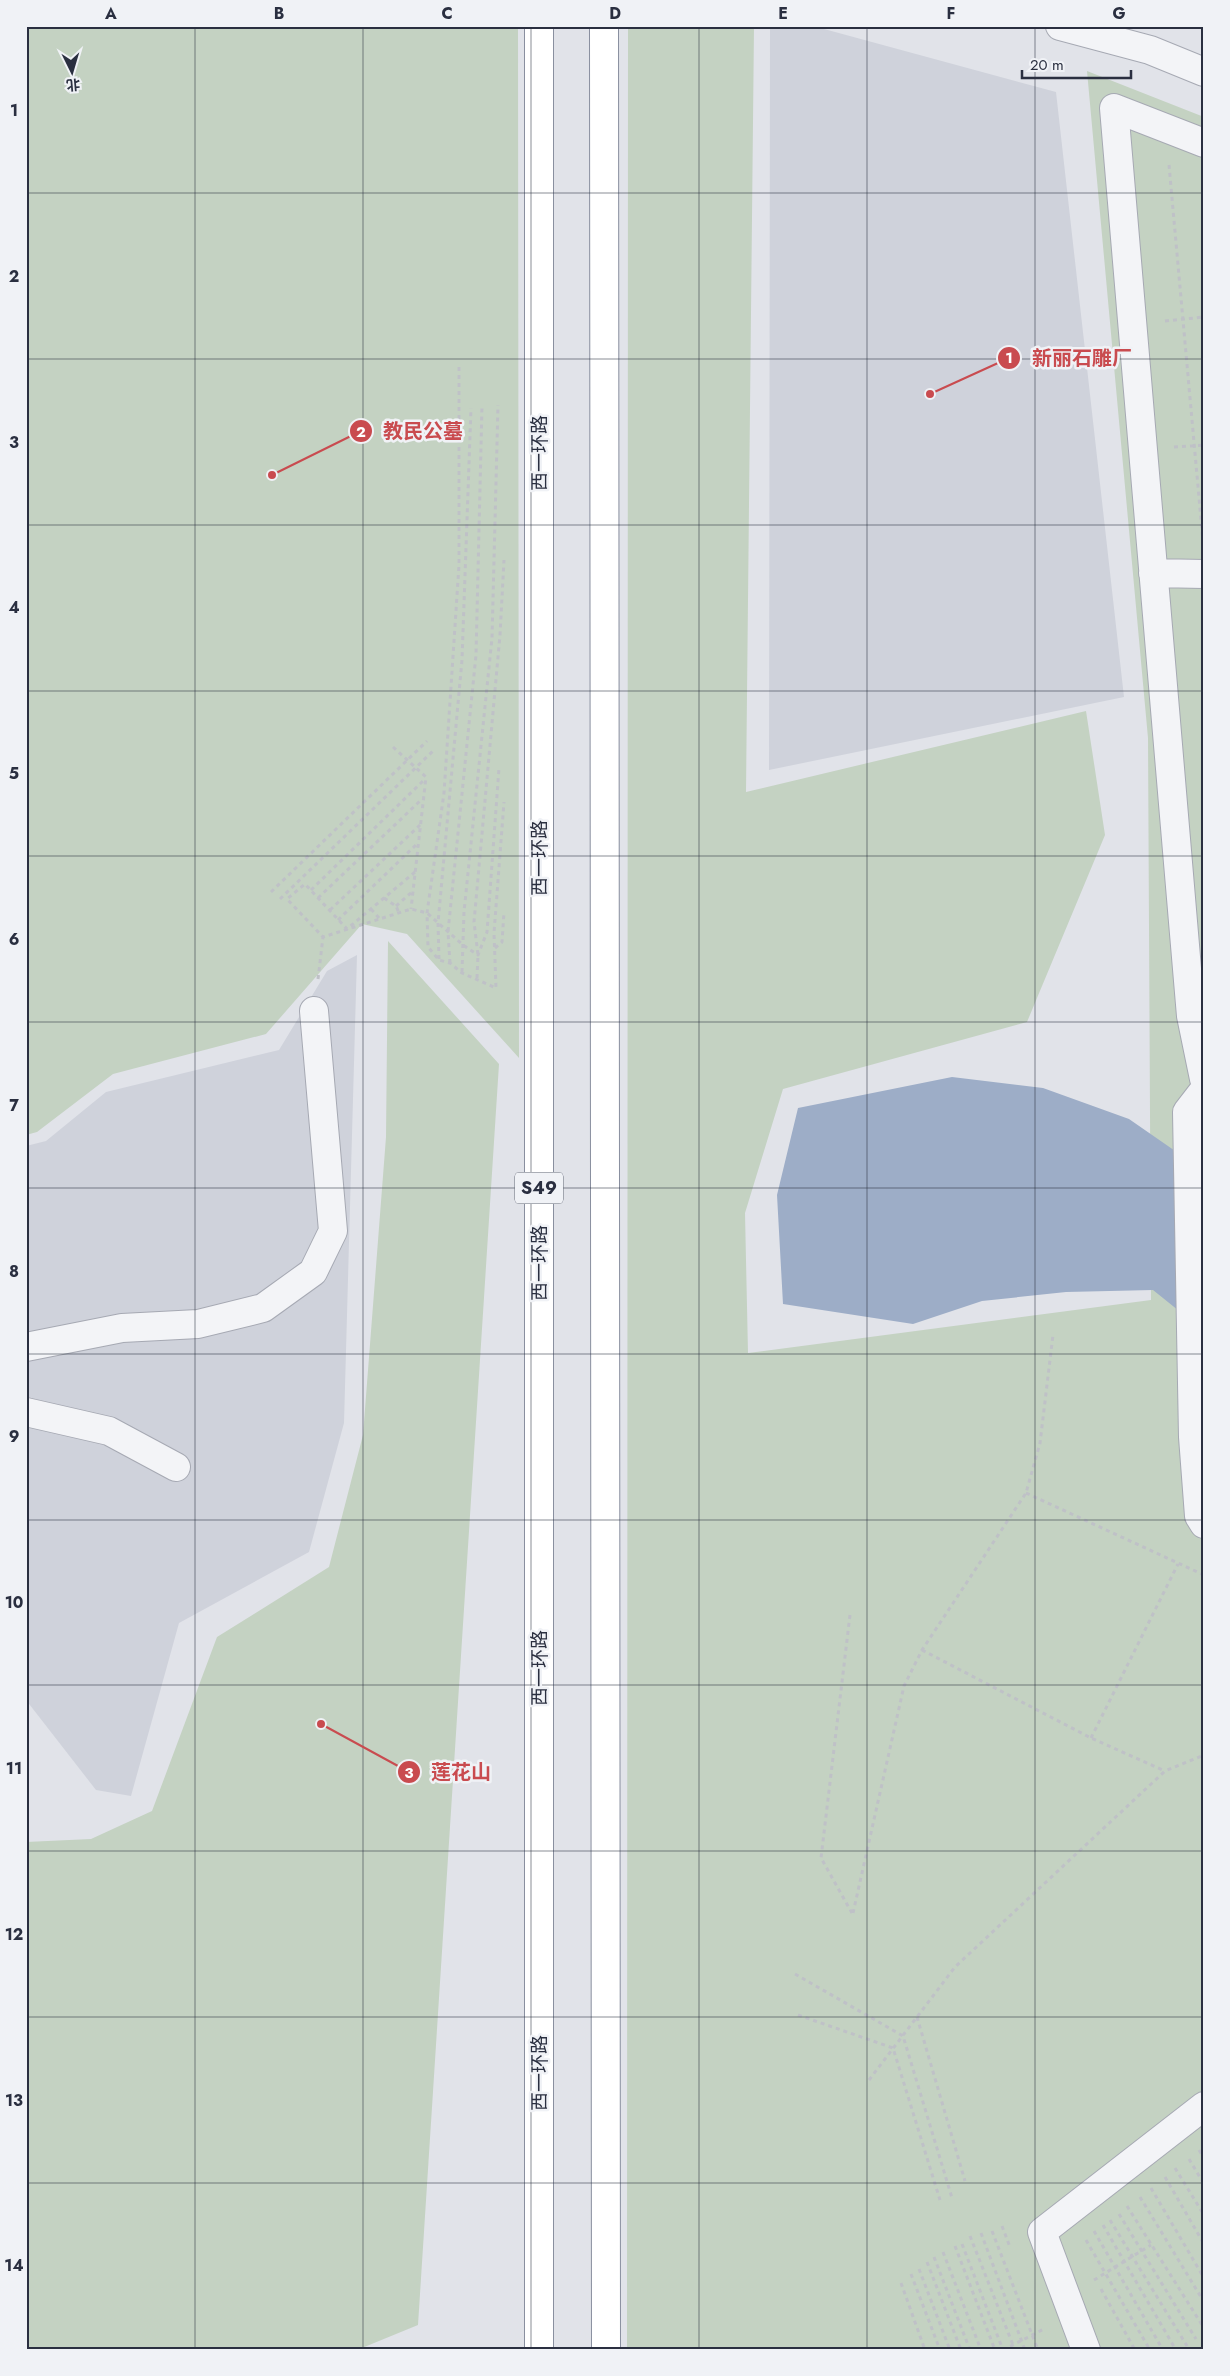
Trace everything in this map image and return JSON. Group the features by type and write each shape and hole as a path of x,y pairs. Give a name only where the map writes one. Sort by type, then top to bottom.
{"highway":[{"name":"西一环路","path":"539,26 539,2350"},
{"path":"604,26 606,2350"}],"street":[{"path":"1060,26 1150,50 1204,72"},
{"path":"1204,143 1114,108 1153,573 1204,1079"},
{"path":"1153,573 1204,574"},
{"path":"26,1347 122,1328 198,1324 263,1308 313,1272 333,1231 314,1010"},
{"path":"1204,1090 1187,1112 1194,1447 1199,1516 1204,1524"},
{"path":"26,1412 110,1431 176,1467"},
{"path":"1086,2350 1042,2232 1204,2106"}],"path":[{"path":"1166,128 1204,550"},
{"path":"1132,324 1204,317"},
{"path":"459,367 459,565 444,793 427,913 428,946 439,960 450,963 462,973 496,988 494,933 504,796"},
{"path":"462,973 464,912 492,638 498,404"},
{"path":"450,963 448,932 476,655 482,405"},
{"path":"439,960 438,922 462,660 471,408"},
{"path":"477,978 478,955 474,922 500,635 504,556"},
{"path":"271,892 427,741"},
{"path":"393,747 426,777 424,781 411,909"},
{"path":"280,899 434,750"},
{"path":"478,955 487,932 499,768"},
{"path":"311,890 424,781"},
{"path":"318,898 422,799"},
{"path":"330,910 420,825"},
{"path":"338,920 417,843"},
{"path":"347,929 415,872"},
{"path":"287,899 305,884 347,929"},
{"path":"396,906 413,892"},
{"path":"284,896 323,937"},
{"path":"384,898 396,906 399,913"},
{"path":"371,909 381,919"},
{"path":"323,937 411,909 427,913 463,945 478,955"},
{"path":"361,918 368,923"},
{"path":"314,1010 323,937"},
{"path":"850,1615 820,1858 853,1914 904,1686 922,1650 1026,1493 1040,1443 1053,1335"},
{"path":"1026,1493 1204,1575"},
{"path":"1091,1738 1178,1564"},
{"path":"922,1650 1091,1738 1165,1771"},
{"path":"869,2080 955,1967 1165,1771 1204,1755"},
{"path":"795,1974 902,2036 952,2198"},
{"path":"798,2015 893,2048"},
{"path":"917,2017 964,2181"},
{"path":"893,2048 940,2200"},
{"path":"1110,2179 1204,2215"},
{"path":"1110,2179 1204,2244"},
{"path":"1110,2179 1204,2328"},
{"path":"1110,2179 1141,2251 1196,2339"},
{"path":"1110,2179 1132,2256 1187,2346"},
{"path":"1110,2179 1124,2262 1176,2350"},
{"path":"1110,2179 1115,2267 1163,2350"},
{"path":"1110,2179 1105,2274 1150,2350"},
{"path":"1110,2179 1204,2278"},
{"path":"1110,2179 1204,2302"},
{"path":"992,2231 1038,2350"},
{"path":"981,2233 1026,2350"},
{"path":"970,2236 1014,2350"},
{"path":"962,2244 1003,2350 1073,2314"},
{"path":"1090,2282 1151,2245"},
{"path":"955,2246 996,2350"},
{"path":"943,2252 981,2350"},
{"path":"934,2258 970,2350"},
{"path":"927,2262 961,2350"},
{"path":"919,2268 950,2350"},
{"path":"910,2274 940,2350"},
{"path":"901,2283 925,2350"}],"shaded area":[{"path":"770,26 813,26 1056,92 1124,697 769,770"},
{"path":"357,955 344,1423 309,1552 179,1623 131,1796 96,1790 26,1700 26,1146 46,1141 106,1092 279,1050 327,971"}],"green space":[{"path":"26,26 518,26 519,1058 407,934 362,924 266,1034 113,1074 37,1132 26,1135"},
{"path":"628,26 754,26 746,792 1086,711 1105,835 1027,1022 783,1089 745,1213 748,1353 1151,1300 1148,738 1087,71 1204,117 1204,2350 627,2350"},
{"path":"388,941 499,1064 418,2325 357,2350 26,2350 26,1842 91,1839 152,1811 217,1637 329,1567 363,1435 386,1137"}],"water":[{"path":"952,1077 1043,1088 1129,1119 1204,1171 1204,1331 1153,1290 1066,1292 982,1301 913,1324 783,1304 777,1195 798,1108"}],"place":[{"name":"新丽石雕厂","path":"930,394"},
{"name":"教民公墓","path":"272,475"},
{"name":"莲花山","path":"321,1724"}]}
